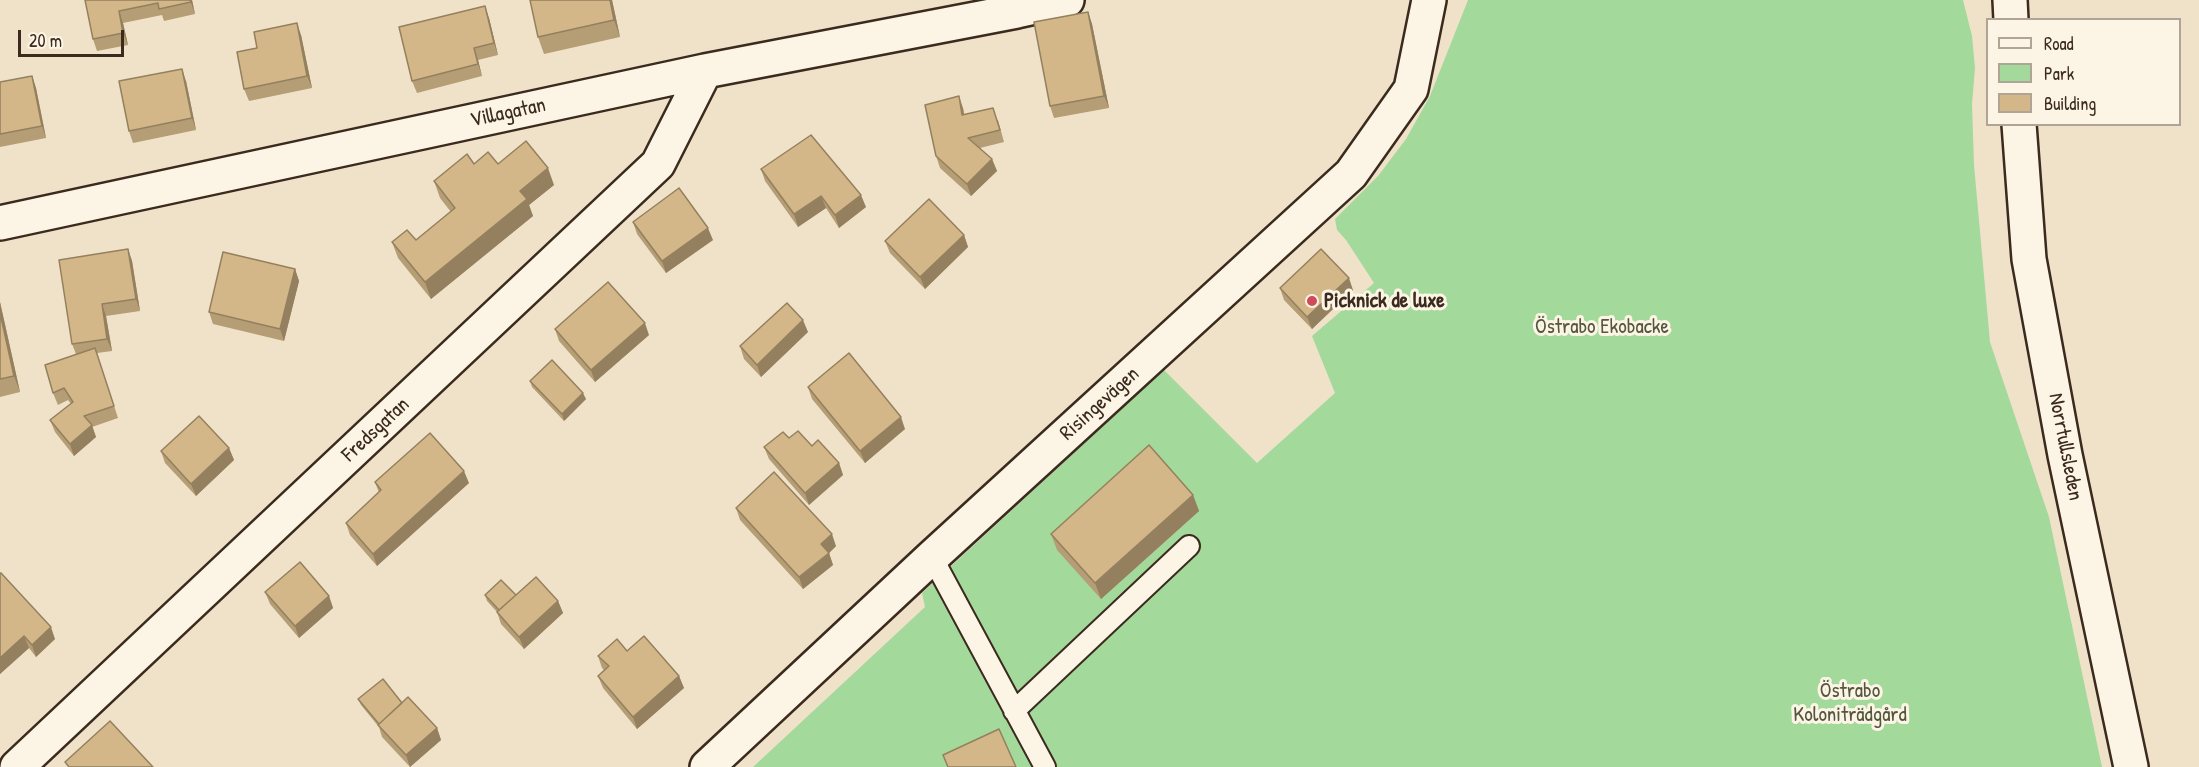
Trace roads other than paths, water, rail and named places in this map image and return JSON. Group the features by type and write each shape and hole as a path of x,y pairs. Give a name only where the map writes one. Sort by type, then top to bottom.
{"street":[{"name":"Villagatan","path":"0,222 1012,6 1067,0"},
{"name":"Risingevägen","path":"707,767 932,557 1351,174 1411,89 1429,0"},
{"path":"2010,0 2011,18"},
{"name":"Fredsgatan","path":"17,767 658,164 705,71"},
{"name":"Norrtullsleden","path":"2019,126 2029,259 2065,455 2132,767"}],"lane":[{"path":"1014,711 1189,546"},
{"path":"932,557 1045,767"}],"place":[{"name":"Picknick de luxe","path":"1312,301"}],"park label":[{"name":"Östrabo Ekobacke","path":"1602,327"},
{"name":"Östrabo Koloniträdgård","path":"1850,703"}]}
